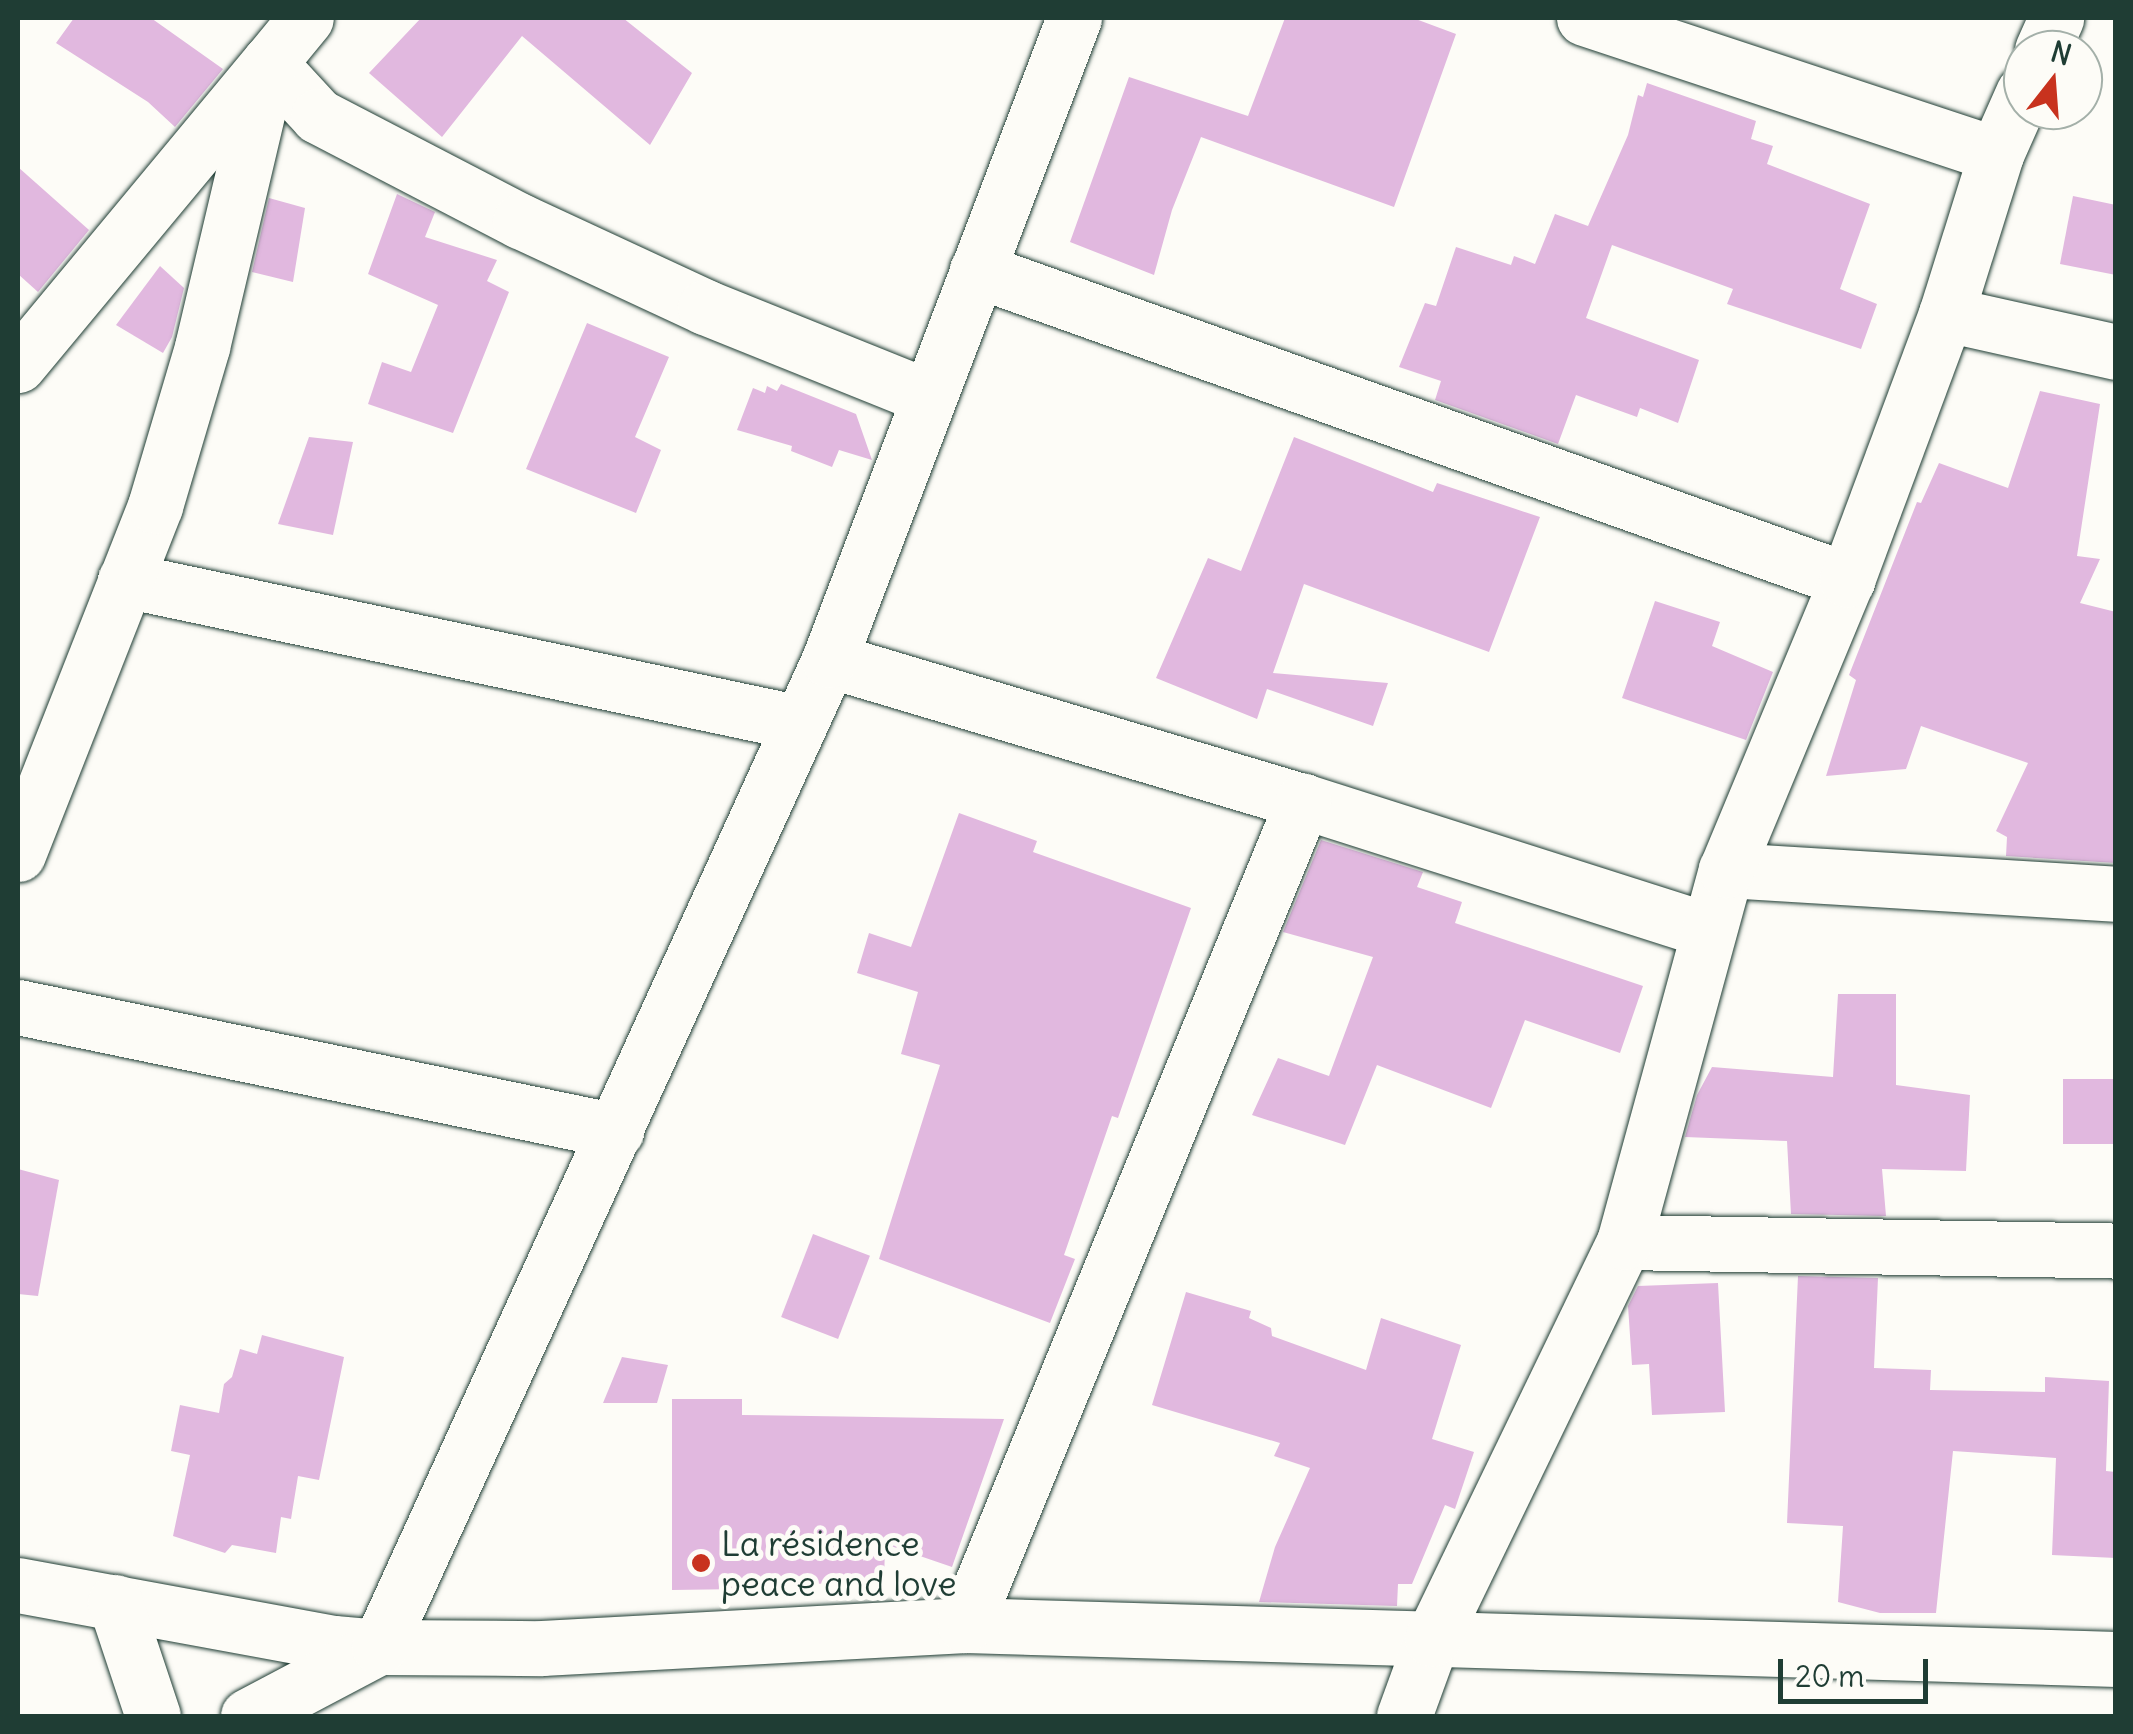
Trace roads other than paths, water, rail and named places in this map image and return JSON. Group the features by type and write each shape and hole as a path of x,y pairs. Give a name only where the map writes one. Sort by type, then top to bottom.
{"street":[{"path":"18,364 306,18"},
{"path":"248,1716 379,1647 829,660 1074,18"},
{"path":"1584,18 1996,154"},
{"path":"269,64 318,116 520,220 705,307 929,396"},
{"path":"18,854 154,506 202,347 269,64"},
{"path":"1404,1716 1432,1638 1624,1242 1726,870 1847,580 1946,314 2007,130"},
{"path":"978,270 1847,580"},
{"path":"1946,314 2116,352"},
{"path":"125,580 800,723"},
{"path":"829,660 1303,802 1708,930"},
{"path":"965,1624 1303,802"},
{"path":"1726,870 2116,894"},
{"path":"18,1007 616,1130"},
{"path":"1624,1242 2116,1251"},
{"path":"18,1586 334,1643 379,1647 542,1648 965,1624 2116,1659"},
{"path":"115,1602 153,1716"}],"place":[{"name":"La résidence peace and love","path":"701,1563"}]}
